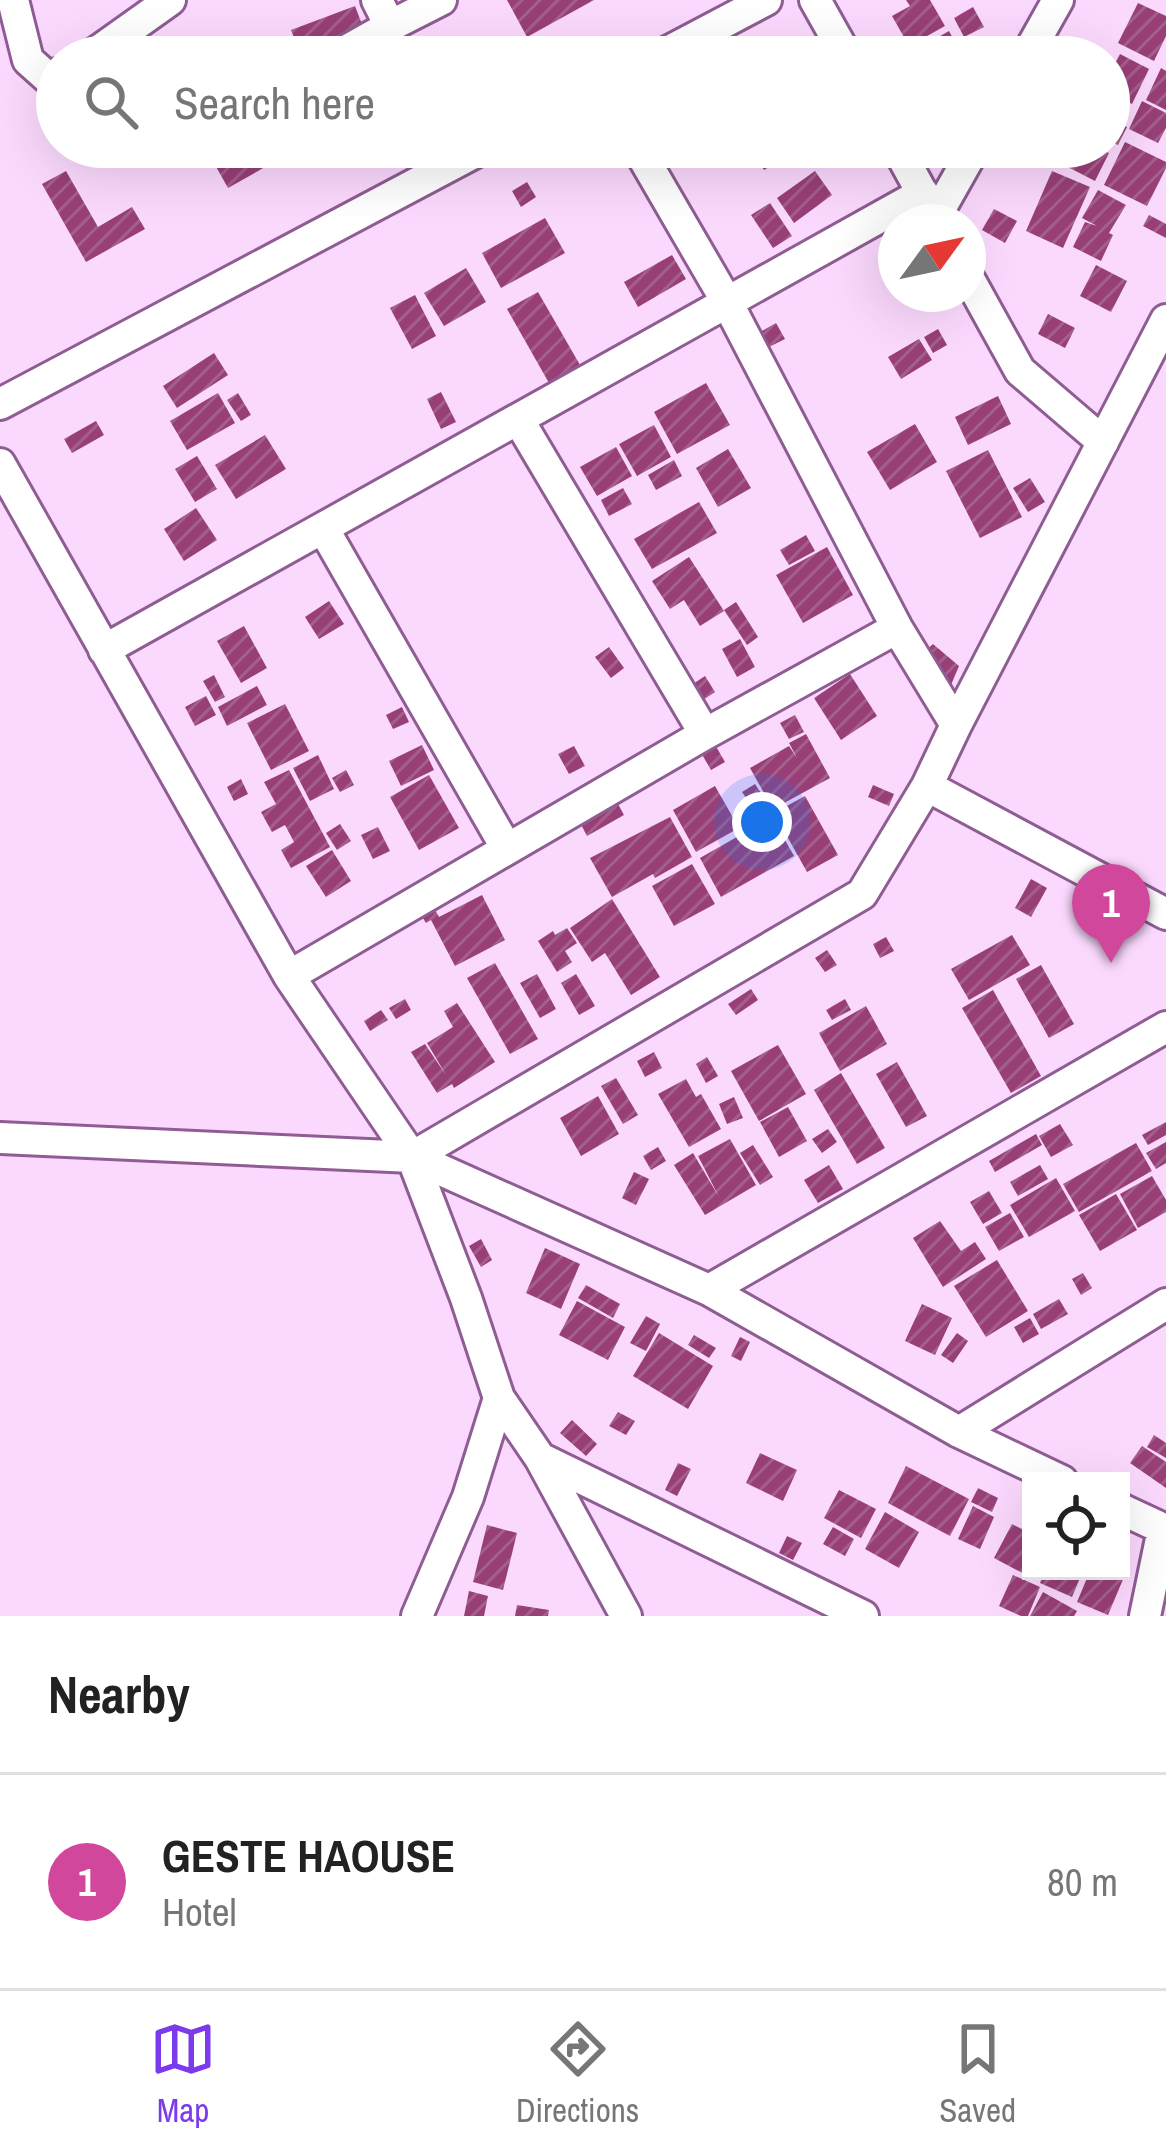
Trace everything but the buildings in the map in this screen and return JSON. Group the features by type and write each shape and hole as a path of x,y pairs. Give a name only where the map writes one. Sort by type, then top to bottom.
{"street":[{"path":"14,0 28,60 36,67"},
{"path":"119,36 170,0"},
{"path":"358,36 383,13 441,0"},
{"path":"698,36 766,0"},
{"path":"815,0 835,36"},
{"path":"1037,36 1058,0"},
{"path":"0,404 445,168"},
{"path":"649,168 727,302 897,628 956,724"},
{"path":"908,168 928,204"},
{"path":"937,204 961,168"},
{"path":"104,650 727,302 878,235"},
{"path":"986,310 1020,371 1103,442"},
{"path":"412,1157 862,893 927,787 1166,320"},
{"path":"518,419 705,734"},
{"path":"0,464 289,976 412,1157 499,1398 540,1458 626,1616"},
{"path":"322,528 507,849"},
{"path":"289,976 897,628"},
{"path":"927,787 1166,914"},
{"path":"709,1291 1166,1027"},
{"path":"0,1138 412,1157 643,1258 958,1432 1042,1472"},
{"path":"958,1432 1166,1304"},
{"path":"417,1616 468,1497 499,1398"},
{"path":"540,1458 863,1616"},
{"path":"1130,1513 1165,1530 1145,1616"}],"place":[{"name":"GESTE HAOUSE","path":"1111,963"}]}
